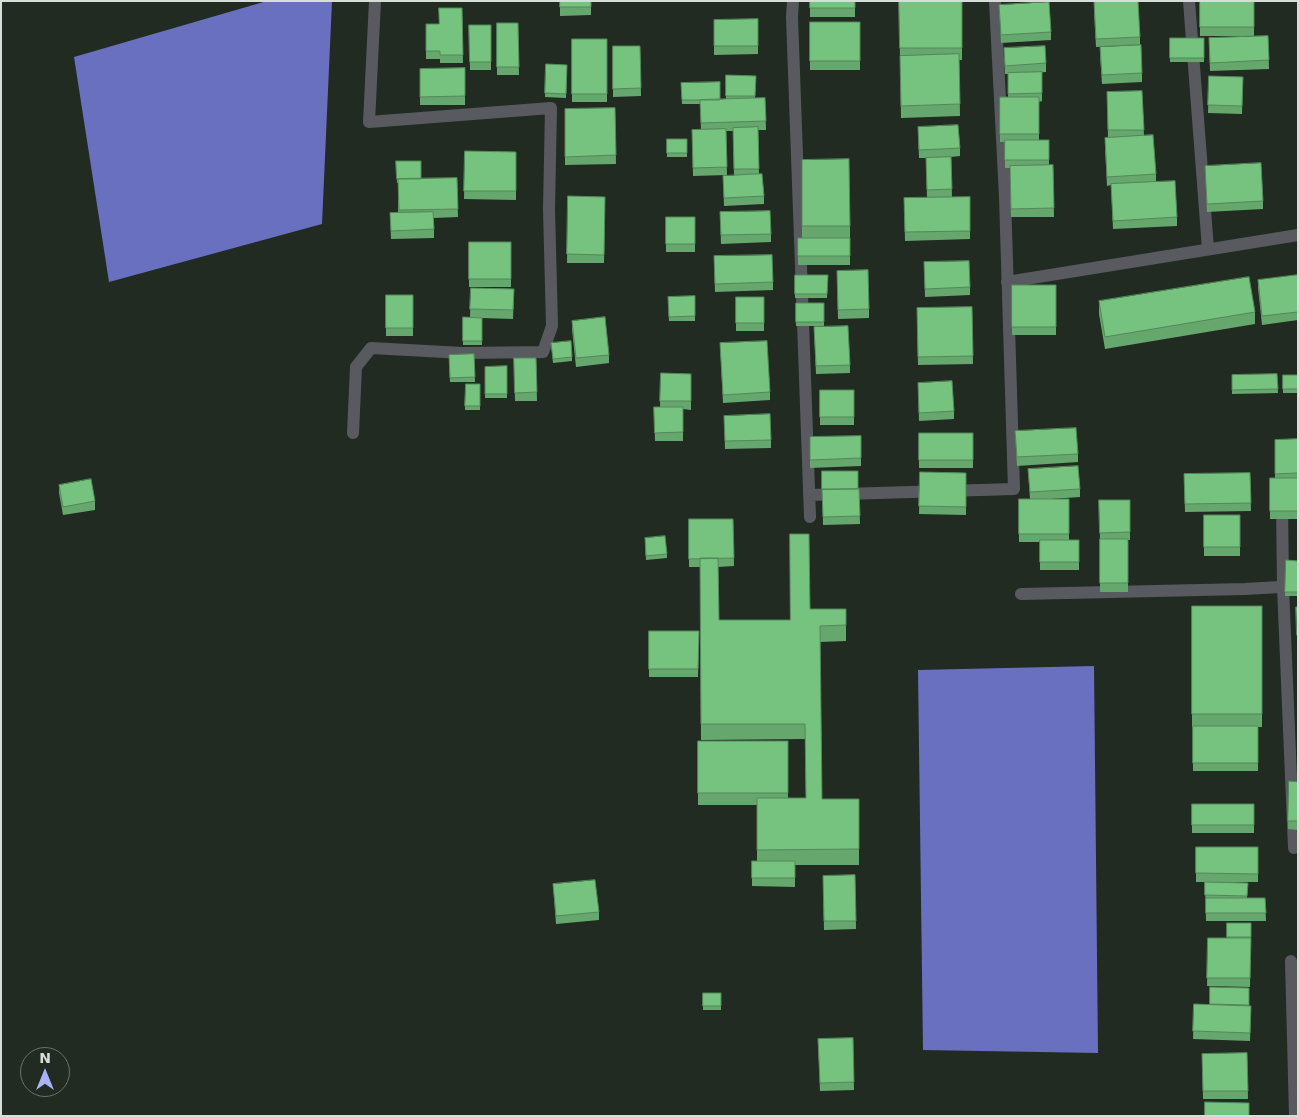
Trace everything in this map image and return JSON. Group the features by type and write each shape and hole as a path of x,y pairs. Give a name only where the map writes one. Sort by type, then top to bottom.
{"street":[{"path":"353,433 356,367 371,348 463,353 543,352 552,326 549,209 551,108 369,122 375,1"},
{"path":"793,1 792,17 810,516"},
{"path":"809,495 1014,489 1005,197 995,1"},
{"path":"1189,1 1208,249"},
{"path":"1007,282 1298,235"},
{"path":"1282,490 1283,587 1294,848"},
{"path":"1021,594 1298,586"},
{"path":"1291,961 1295,1116"}],"water":[{"path":"267,1 332,1 322,224 109,282 74,57"},
{"path":"1094,666 1098,1053 923,1050 918,670"}],"building":[{"path":"560,1 591,1 591,7 560,7"},
{"path":"810,1 855,1 855,8 810,8"},
{"path":"899,1 962,1 962,48 900,48"},
{"path":"1138,1 1140,37 1096,39 1094,2"},
{"path":"1200,1 1254,1 1254,27 1200,27"},
{"path":"1049,2 1051,32 1001,35 999,5"},
{"path":"439,8 462,8 463,55 440,55 440,51 426,51 426,24 439,24"},
{"path":"758,19 758,46 714,46 714,20"},
{"path":"810,22 860,22 860,61 810,61"},
{"path":"497,23 518,23 519,67 497,67"},
{"path":"469,25 491,25 491,62 470,62"},
{"path":"1268,36 1269,60 1210,63 1209,38"},
{"path":"1170,38 1204,38 1204,58 1170,58"},
{"path":"572,39 607,39 607,94 572,94"},
{"path":"1141,45 1142,73 1102,75 1100,47"},
{"path":"613,46 640,46 641,88 613,89"},
{"path":"1045,46 1046,63 1005,66 1004,48"},
{"path":"959,54 960,104 901,106 900,56"},
{"path":"546,64 567,65 566,94 545,93"},
{"path":"465,68 465,96 420,97 420,69"},
{"path":"1042,72 1042,93 1008,94 1008,73"},
{"path":"726,75 756,76 755,96 726,96"},
{"path":"1209,76 1243,77 1242,106 1208,105"},
{"path":"720,82 720,100 682,100 681,83"},
{"path":"1142,91 1144,130 1108,130 1107,92"},
{"path":"1000,97 1039,97 1039,134 1000,134"},
{"path":"765,98 766,121 701,123 700,100"},
{"path":"615,108 616,155 565,157 565,109"},
{"path":"958,125 960,148 919,150 918,127"},
{"path":"758,127 759,169 734,169 733,128"},
{"path":"726,129 727,167 693,168 692,130"},
{"path":"1153,135 1156,174 1107,177 1105,138"},
{"path":"667,139 687,139 687,153 667,153"},
{"path":"1005,140 1049,140 1049,160 1005,160"},
{"path":"465,151 516,152 516,191 464,191"},
{"path":"951,157 952,189 927,190 926,158"},
{"path":"849,159 850,226 802,226 802,160"},
{"path":"396,161 421,161 421,179 397,179"},
{"path":"1261,163 1263,201 1207,204 1205,166"},
{"path":"1053,165 1054,208 1011,209 1010,166"},
{"path":"762,174 764,196 724,198 723,176"},
{"path":"457,178 458,209 399,210 398,179"},
{"path":"1175,181 1177,217 1113,221 1111,184"},
{"path":"568,196 605,197 604,255 567,254"},
{"path":"970,197 970,231 905,232 904,198"},
{"path":"770,211 771,234 721,235 720,212"},
{"path":"433,212 434,229 391,231 390,213"},
{"path":"666,217 695,217 695,244 666,244"},
{"path":"798,238 850,238 850,256 798,256"},
{"path":"469,242 511,242 511,279 469,279"},
{"path":"772,255 773,282 715,284 714,256"},
{"path":"969,261 970,287 925,289 924,262"},
{"path":"868,270 869,309 838,310 837,271"},
{"path":"795,275 828,275 827,294 795,294"},
{"path":"1298,275 1298,312 1262,316 1258,280"},
{"path":"1249,277 1255,312 1105,337 1099,301"},
{"path":"1012,285 1056,285 1056,327 1012,327"},
{"path":"471,288 514,289 513,310 470,309"},
{"path":"386,295 413,295 413,328 386,328"},
{"path":"695,296 695,316 669,317 668,297"},
{"path":"736,297 764,297 764,323 736,323"},
{"path":"796,303 824,303 824,322 796,322"},
{"path":"972,307 973,356 918,357 917,308"},
{"path":"463,317 482,318 482,341 463,341"},
{"path":"605,317 609,355 576,358 572,321"},
{"path":"848,326 850,365 816,366 814,327"},
{"path":"571,341 572,357 553,359 551,343"},
{"path":"767,341 770,392 723,395 720,343"},
{"path":"474,354 475,377 450,378 449,355"},
{"path":"514,358 536,358 537,392 515,393"},
{"path":"507,366 507,394 485,394 485,367"},
{"path":"661,373 691,374 691,401 660,401"},
{"path":"1277,374 1278,389 1232,390 1232,375"},
{"path":"1283,375 1298,375 1298,389 1283,389"},
{"path":"952,381 954,411 919,413 918,383"},
{"path":"466,384 480,384 480,406 465,406"},
{"path":"820,390 854,390 854,417 820,417"},
{"path":"654,407 683,407 683,432 655,433"},
{"path":"770,414 771,440 725,441 724,416"},
{"path":"1076,428 1078,454 1017,457 1015,431"},
{"path":"919,433 973,433 973,460 919,460"},
{"path":"861,436 861,458 810,460 810,437"},
{"path":"1298,439 1298,473 1275,474 1275,440"},
{"path":"1078,466 1080,489 1030,492 1028,469"},
{"path":"822,471 858,471 858,489 822,489"},
{"path":"920,472 966,473 966,507 919,506"},
{"path":"1250,473 1251,503 1185,504 1184,474"},
{"path":"1270,478 1298,478 1298,511 1270,511"},
{"path":"91,479 95,501 63,507 59,485"},
{"path":"859,489 860,516 823,517 822,490"},
{"path":"1019,499 1069,499 1069,534 1019,534"},
{"path":"1099,500 1130,500 1130,532 1100,533"},
{"path":"1204,515 1240,515 1240,547 1204,547"},
{"path":"689,519 733,519 734,558 689,559"},
{"path":"790,534 809,534 810,609 846,609 846,625 820,626 822,799 859,799 859,849 757,850 757,798 806,798 805,724 701,724 700,558 718,558 719,620 790,620"},
{"path":"665,536 667,554 646,556 645,538"},
{"path":"1100,539 1128,539 1128,583 1100,583"},
{"path":"1040,540 1079,540 1079,562 1040,562"},
{"path":"1286,560 1298,561 1298,592 1285,592"},
{"path":"1192,606 1262,606 1262,714 1192,714"},
{"path":"1296,607 1298,607 1298,635 1297,635"},
{"path":"649,631 699,631 698,669 649,669"},
{"path":"1193,726 1258,726 1258,763 1193,763"},
{"path":"698,741 788,741 788,793 698,793"},
{"path":"1289,781 1298,782 1298,821 1288,821"},
{"path":"1192,804 1254,804 1254,825 1192,825"},
{"path":"1196,847 1258,847 1258,874 1196,873"},
{"path":"752,861 795,861 795,878 752,878"},
{"path":"855,875 856,921 824,921 823,876"},
{"path":"595,880 599,912 556,916 553,884"},
{"path":"1205,882 1248,883 1247,896 1205,895"},
{"path":"1206,898 1265,898 1266,913 1206,913"},
{"path":"1227,923 1251,923 1251,937 1227,937"},
{"path":"1208,938 1251,938 1250,978 1207,978"},
{"path":"1210,987 1249,988 1249,1005 1210,1004"},
{"path":"703,993 721,993 721,1006 703,1006"},
{"path":"1194,1004 1251,1006 1250,1033 1193,1031"},
{"path":"853,1038 854,1082 820,1083 818,1039"},
{"path":"1247,1053 1248,1091 1203,1091 1202,1054"},
{"path":"1205,1102 1249,1103 1249,1116 1205,1116"}]}
